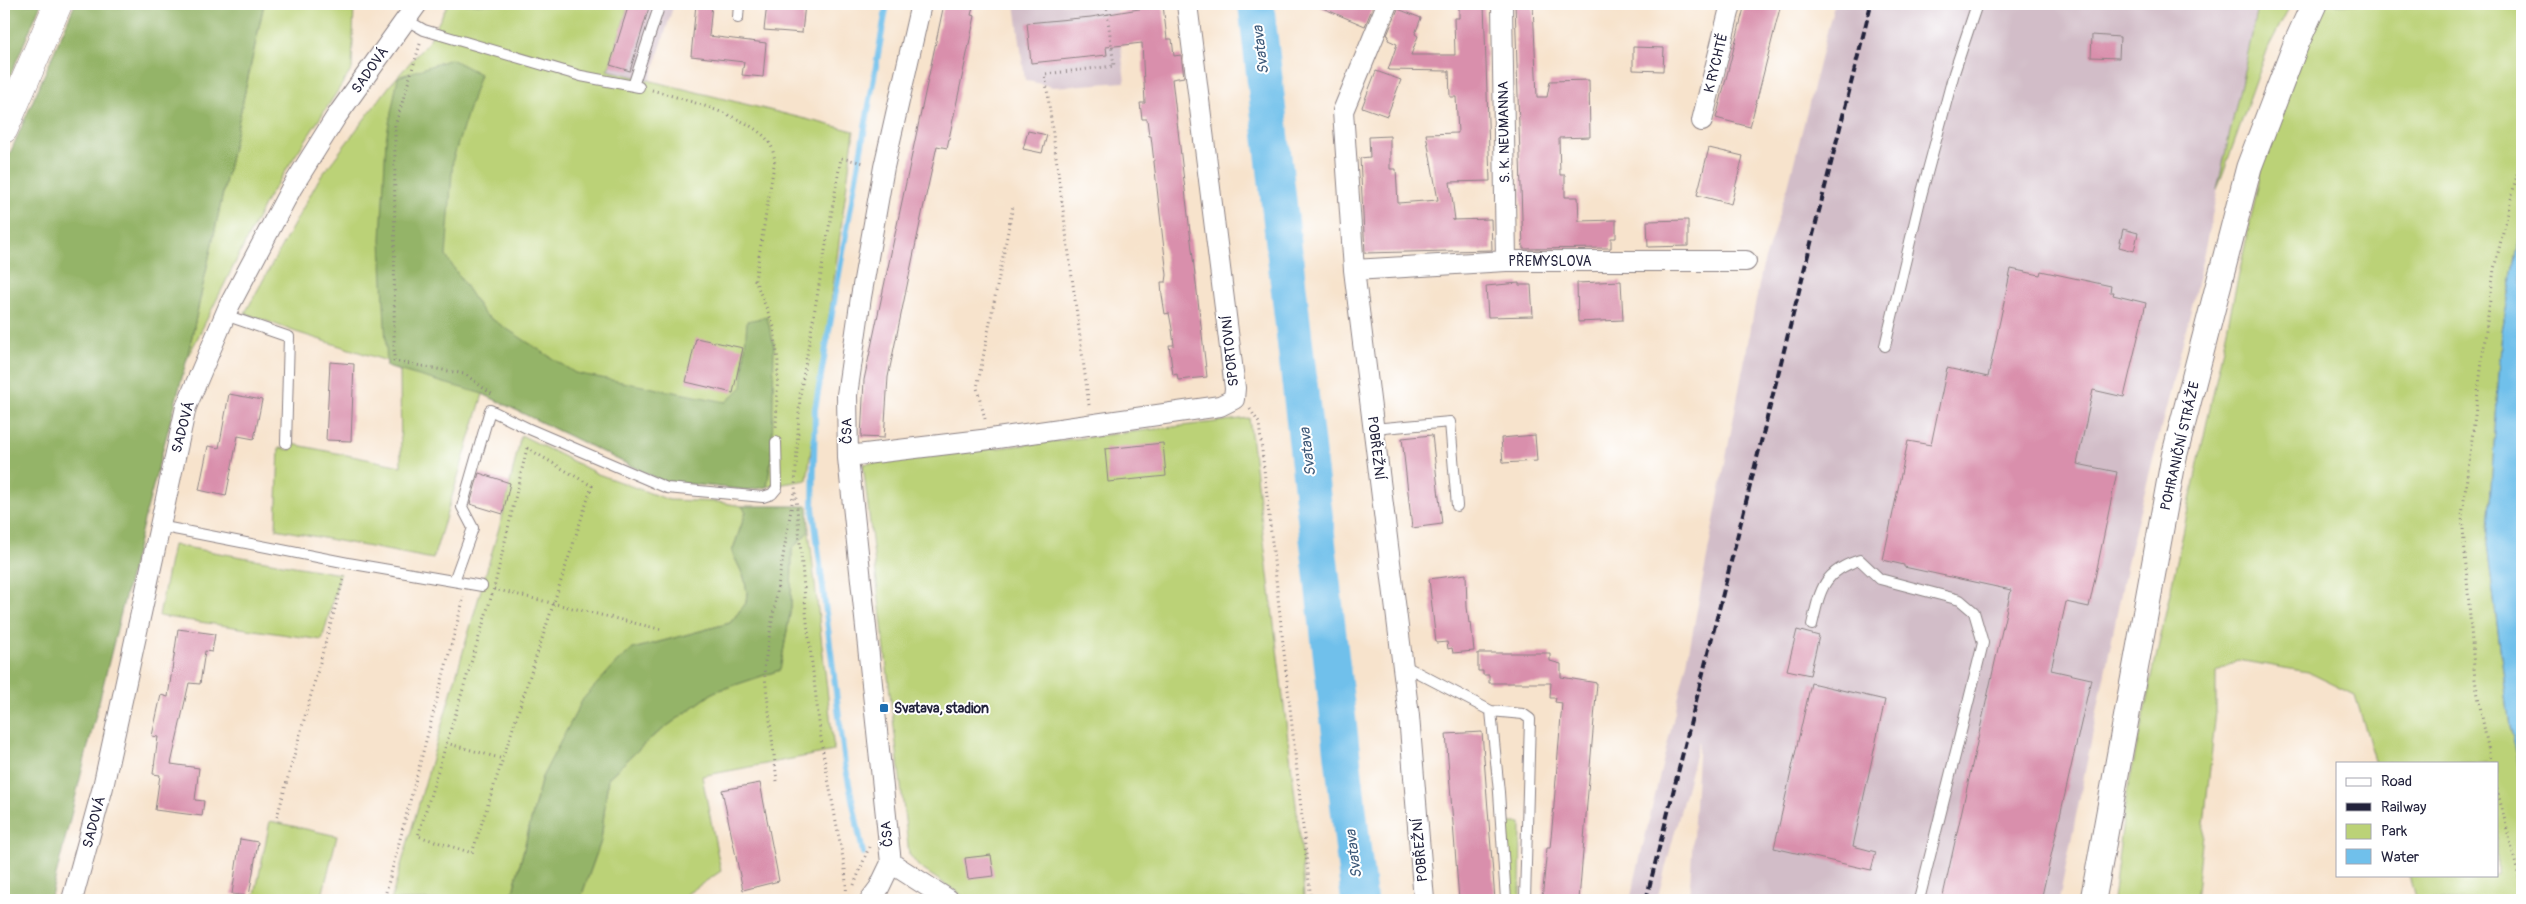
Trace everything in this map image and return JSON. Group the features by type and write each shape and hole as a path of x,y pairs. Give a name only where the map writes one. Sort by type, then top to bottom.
{"main road":[{"path":"4,129 58,4"}],"street":[{"name":"ČSA","path":"889,868 848,458 846,395 884,167 921,4"},
{"name":"SPORTOVNÍ","path":"848,458 857,454 990,439 1220,406 1234,399 1235,388 1187,4"},
{"name":"POBŘEŽNÍ","path":"1387,4 1342,111 1354,270 1409,716 1424,900"},
{"name":"S. K. NEUMANNA","path":"1502,4 1506,261"},
{"name":"K RYCHTĚ","path":"1702,121 1731,4"},
{"name":"POHRANIČNÍ STRÁŽE","path":"2093,900 2174,457 2249,167 2296,44 2314,4"},
{"name":"SADOVÁ","path":"72,900 103,787 186,407 225,315 291,189 336,117 411,11"},
{"name":"PŘEMYSLOVA","path":"1354,270 1506,261 1746,261"},
{"path":"870,900 889,868 949,900"}],"lane":[{"path":"411,11 424,30 581,76 636,86 660,4"},
{"path":"738,18 739,4"},
{"path":"1885,346 1920,196 1954,73 1977,4"},
{"path":"225,315 289,337 286,443"},
{"path":"454,580 472,528 462,507 490,410 526,428 667,488 763,497 772,494 777,488 776,442"},
{"path":"1373,429 1450,422 1457,506"},
{"path":"159,526 348,563 482,586"},
{"path":"1812,625 1818,596 1827,577 1844,564 1860,560 1880,579 1960,600 1974,612 1983,643 1919,900"},
{"path":"1402,665 1491,711 1523,714 1530,719 1525,900"},
{"path":"1491,711 1499,792 1506,900"}],"path":[{"path":"1092,423 1045,74 1114,66 1106,4"},
{"path":"424,30 395,126 394,361 465,374 487,389 498,400 490,410"},
{"path":"636,86 708,106 752,127 770,143 775,159 755,280 774,327 778,362 776,442"},
{"path":"2490,762 2475,680 2462,516 2494,269 2522,154"},
{"path":"777,780 764,668 795,486 800,395 841,158 868,164"},
{"path":"990,439 977,388 1013,206"},
{"path":"1234,399 1250,409 1259,423 1311,900"},
{"path":"527,448 592,486 472,853 418,836 494,588 527,448"},
{"path":"795,486 807,622 822,747 845,868 847,900"},
{"path":"277,817 348,563"},
{"path":"386,892 468,584"},
{"path":"482,586 663,630"},
{"path":"446,743 503,759"},
{"path":"2498,794 2522,888"},
{"path":"858,873 872,837"}],"shaded area":[{"path":"629,4 674,4 650,81 606,70 610,65"},
{"path":"1015,4 1116,4 1125,82 1053,87 1025,80"},
{"path":"1834,4 2259,4 2192,306 2129,554 2059,900 1689,900 1699,740 1657,900 1630,900 1687,662 1762,269 1788,186"}],"green space":[{"path":"4,4 41,4 4,90"},
{"path":"75,4 264,4 187,359 143,524 50,900 4,900 4,167"},
{"path":"264,4 354,4 352,69 267,199 187,359"},
{"path":"448,4 629,4 607,70 854,131 807,480 748,490 662,481 483,394 433,559 276,529 279,448 291,450 292,444 401,466 400,371 387,367 387,361 296,332 245,313 319,179 391,84 429,41"},
{"path":"2259,4 2291,4 2268,48 2217,190"},
{"path":"2324,4 2522,4 2522,225 2502,331 2487,544 2510,727 2522,775 2522,900 2416,900 2409,876 2498,876 2498,762 2376,762 2355,695 2308,672 2238,660 2216,672 2216,711 2196,900 2113,900 2126,797 2268,139"},
{"path":"451,59 480,74 453,159 446,256 484,314 575,373 726,402 742,387 747,321 767,317 774,345 772,453 767,487 748,490 662,481 483,394 387,367 381,240 386,139 398,77"},
{"path":"1249,418 1302,854 1304,900 969,900 919,867 909,854 863,464"},
{"path":"521,435 598,474 669,500 718,502 742,506 746,512 732,552 744,577 747,593 746,603 730,623 633,649 542,777 511,900 391,900 503,514"},
{"path":"742,506 808,506 809,531 792,549 791,608 780,670 714,692 651,738 608,778 601,841 580,900 511,900 542,777 583,699 617,662 633,649 730,623 746,603 747,593 744,577 732,552 746,512"},
{"path":"809,531 834,751 702,776 721,871 678,900 580,900 601,841 608,778 651,738 714,692 780,670 791,608 792,549"},
{"path":"173,545 340,574 322,640 159,616"},
{"path":"270,821 337,836 321,900 254,900"},
{"path":"1506,823 1521,823 1520,900 1510,900"}],"water":[{"path":"2522,225 2522,775 2510,727 2487,544 2502,331"}],"building":[{"path":"629,4 650,4 630,71 610,65"},
{"path":"696,4 712,4 709,36 766,43 763,77 742,75 744,62 691,56"},
{"path":"767,4 805,4 802,33 764,30"},
{"path":"944,4 974,4 971,15 975,16 947,148 937,146 923,209 888,377 884,438 861,437 864,380"},
{"path":"1313,4 1374,4 1365,26"},
{"path":"1459,4 1484,4 1490,181 1450,182 1455,220 1491,219 1492,250 1365,253 1360,158 1370,157 1369,137 1390,136 1390,169 1396,169 1398,203 1438,200 1426,134 1458,133 1456,97 1450,97 1449,71 1388,70 1397,44 1388,40 1389,36 1387,35 1398,9 1421,18 1415,34 1418,36 1411,55 1455,55 1454,18 1459,18"},
{"path":"1515,4 1533,4 1537,97 1547,97 1550,81 1589,80 1590,137 1559,138 1560,175 1565,175 1565,197 1578,197 1579,221 1616,220 1616,238 1611,238 1611,248 1523,249"},
{"path":"1745,4 1781,4 1750,127 1716,118"},
{"path":"1163,5 1167,39 1172,39 1174,56 1181,55 1184,77 1172,79 1207,377 1178,380 1177,374 1173,375 1169,345 1174,345 1172,329 1169,313 1165,314 1162,295 1161,282 1166,282 1167,275 1151,136 1149,136 1147,119 1142,119 1140,103 1145,103 1142,43 1106,47 1107,55 1031,63 1027,23 1091,17"},
{"path":"2092,35 2120,37 2119,58 2091,57"},
{"path":"1633,47 1664,48 1663,71 1633,70"},
{"path":"1376,71 1401,80 1387,116 1362,107"},
{"path":"1028,131 1047,135 1042,153 1023,149"},
{"path":"1709,148 1743,156 1731,204 1697,195"},
{"path":"1688,220 1688,246 1648,247 1647,221"},
{"path":"2123,229 2138,233 2134,251 2119,247"},
{"path":"2011,269 2040,275 2041,271 2111,286 2110,292 2114,292 2113,295 2146,303 2124,397 2093,390 2077,464 2117,472 2089,607 2066,602 2051,670 2091,679 2041,900 1942,900 2011,590 1904,567 1904,565 1883,560 1908,441 1931,445 1947,368 1988,377"},
{"path":"1621,281 1623,320 1578,322 1577,283"},
{"path":"1519,283 1519,285 1531,285 1533,316 1488,317 1486,286"},
{"path":"696,338 743,348 733,393 686,382"},
{"path":"330,362 354,364 351,441 326,440"},
{"path":"229,394 262,400 254,439 238,436 226,496 199,490 208,446 219,448"},
{"path":"1432,435 1442,524 1412,528 1402,438"},
{"path":"1535,435 1537,461 1503,463 1501,438"},
{"path":"1163,443 1166,476 1108,482 1105,449"},
{"path":"479,473 510,483 503,514 470,504"},
{"path":"1466,574 1467,607 1469,623 1471,622 1474,651 1453,653 1452,648 1448,649 1447,642 1436,643 1429,579"},
{"path":"178,629 215,634 212,652 205,651 200,684 189,683 171,764 199,768 195,800 204,801 202,816 155,810 160,775 153,774 158,737 152,736 161,695 168,697"},
{"path":"1797,630 1819,636 1810,675 1787,670"},
{"path":"1478,653 1550,653 1550,661 1561,664 1561,677 1597,683 1579,900 1542,900 1547,848 1550,848 1562,703 1555,702 1556,698 1550,698 1551,683 1489,683 1489,675 1483,675 1483,671 1478,671"},
{"path":"1811,683 1885,700 1853,846 1876,852 1871,870 1774,848"},
{"path":"1482,732 1495,900 1459,900 1446,734"},
{"path":"760,783 779,881 743,890 722,790"},
{"path":"240,839 258,842 249,896 232,894"},
{"path":"991,855 994,876 968,879 965,858"}],"waterway":[{"path":"863,853 845,764 813,508 815,409 887,4"},
{"name":"Svatava","path":"1256,4 1359,900"}],"railway":[{"path":"1646,900 1871,4"}],"place":[{"name":"Svatava, stadion","path":"884,708"}]}
